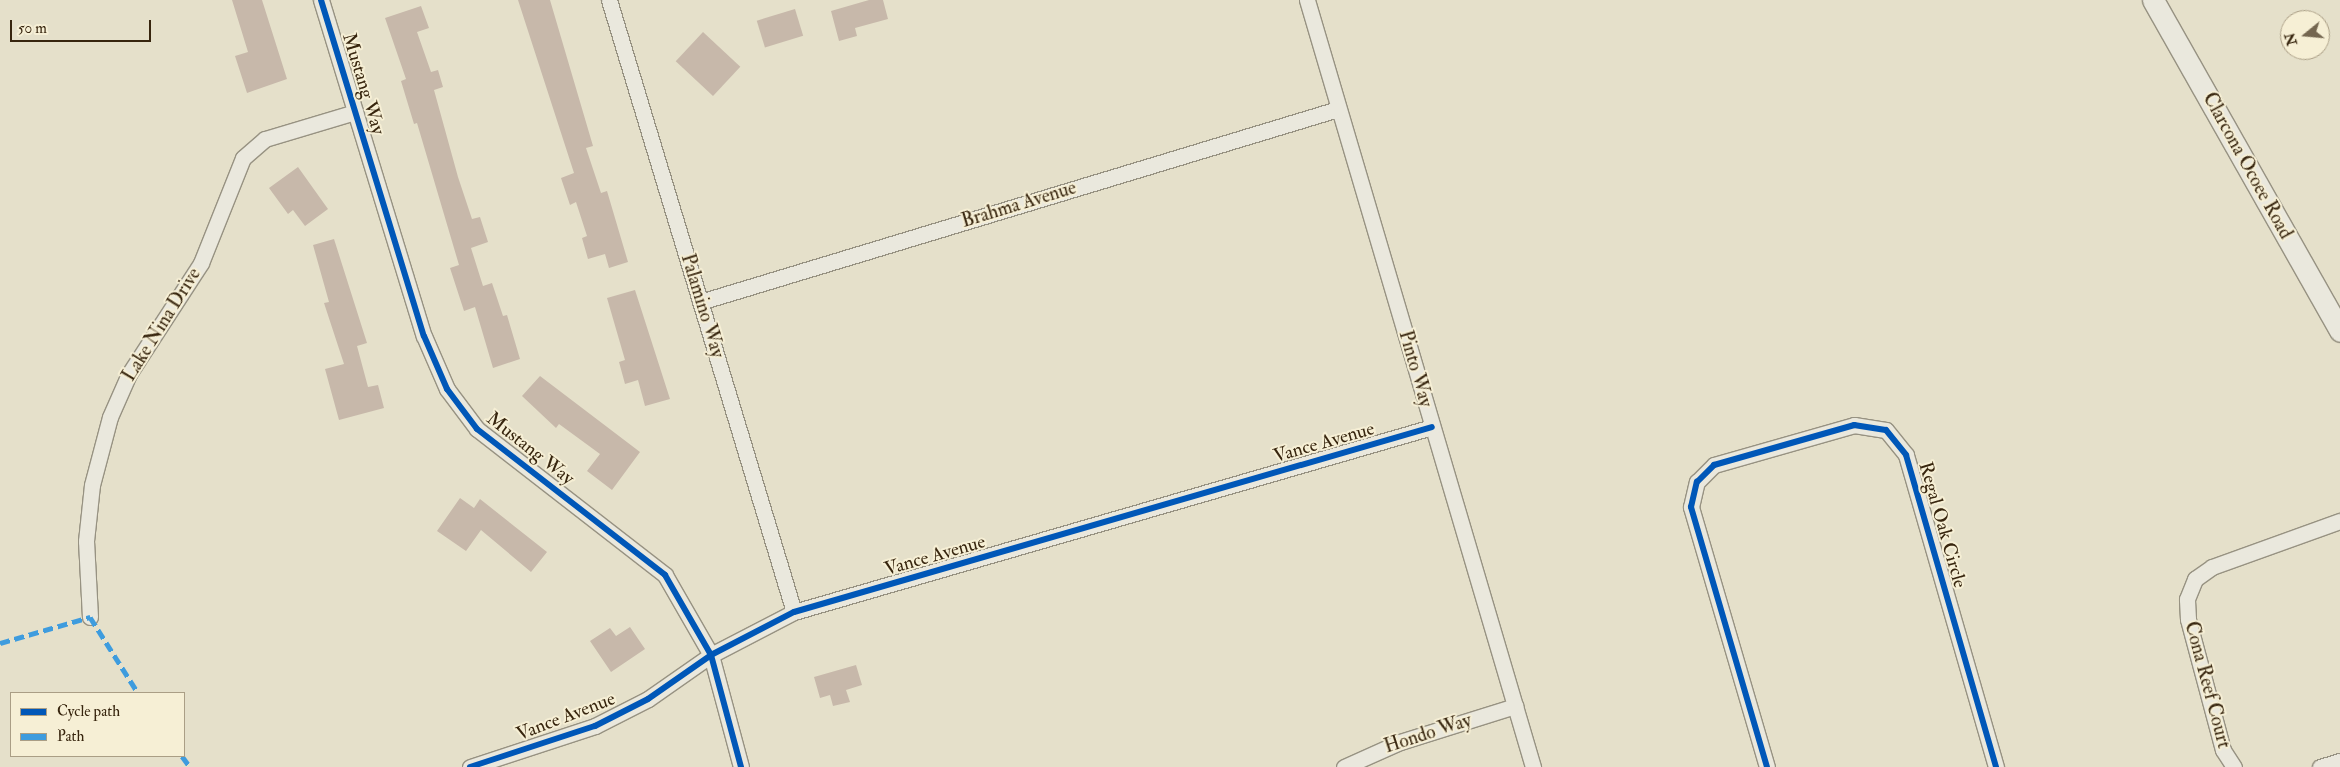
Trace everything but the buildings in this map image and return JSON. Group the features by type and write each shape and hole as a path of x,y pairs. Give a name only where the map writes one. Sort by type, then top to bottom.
{"main road":[{"name":"Clarcona Ocoee Road","path":"2153,0 2340,331"}],"street":[{"name":"Mustang Way","path":"321,0 424,336 447,389 477,429 664,575 711,655 741,767"},
{"name":"Pinto Way","path":"1307,0 1533,767"},
{"name":"Palamino Way","path":"614,1 700,302 794,612"},
{"name":"Brahma Avenue","path":"700,302 1338,109"},
{"name":"Lake Nina Drive","path":"90,617 86,541 92,485 110,417 129,374 201,263 243,158 265,140 355,112"},
{"name":"Regal Oak Circle","path":"1767,767 1691,507 1693,499 1698,482 1714,465 1854,425 1886,430 1906,455 1996,767"},
{"name":"Vance Avenue","path":"470,767 594,726 648,699 711,655 794,612 1432,427"},
{"name":"Cona Reef Court","path":"2234,767 2223,750 2188,619 2187,600 2192,586 2212,567 2340,521"},
{"name":"Hondo Way","path":"1344,767 1400,742 1514,706"},
{"path":"2320,767 2340,761"}],"marked path":[{"path":"0,643 90,617 137,692"},
{"path":"183,757 190,767"}],"cycle path":[{"path":"321,0 424,336 447,389 477,429 665,575 711,655 741,767"},
{"path":"1767,767 1691,507 1697,482 1714,465 1854,425 1886,430 1906,455 1996,767"},
{"path":"470,767 595,726 648,699 711,655 794,612 1432,427"}]}
